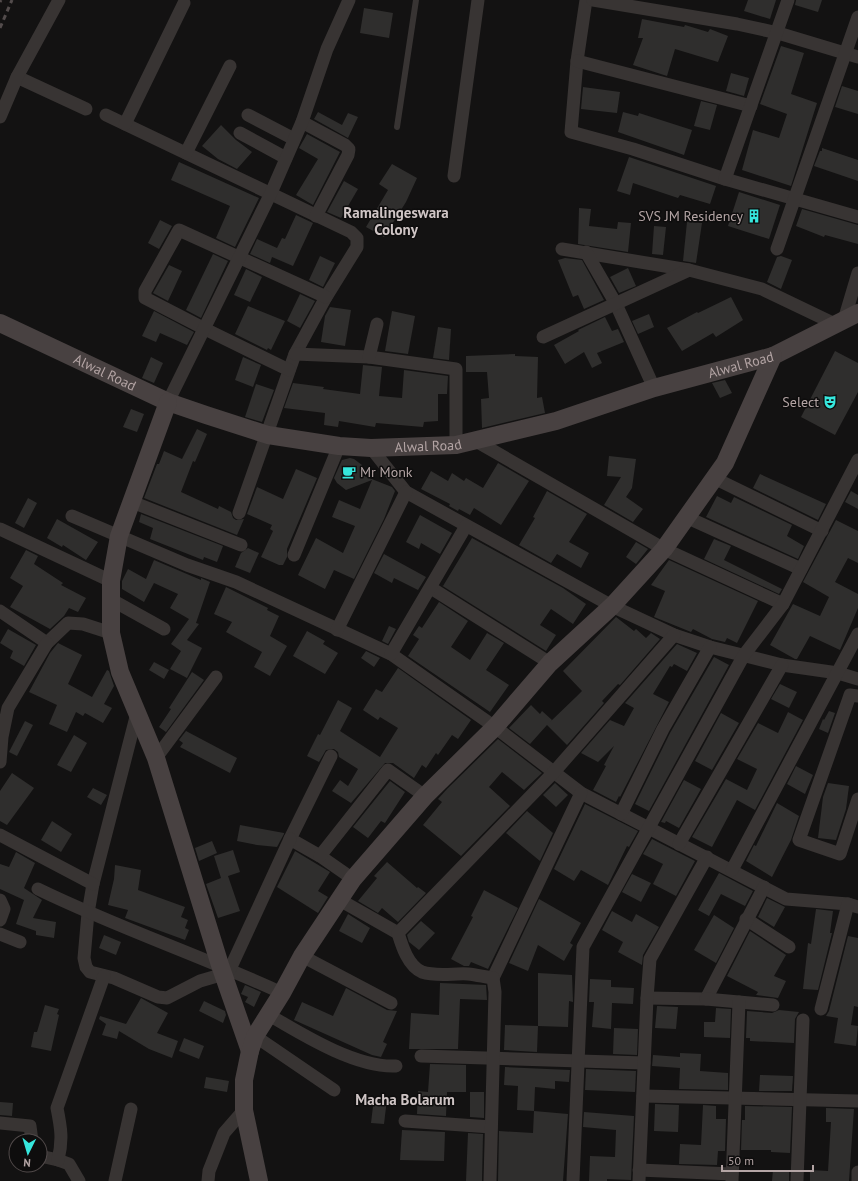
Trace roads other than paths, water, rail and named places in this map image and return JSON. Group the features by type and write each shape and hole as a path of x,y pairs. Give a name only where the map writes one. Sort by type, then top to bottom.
{"street":[{"path":"0,117 17,77 59,0"},
{"path":"334,1090 252,1043 225,969 156,758 120,672 111,633 110,599 111,581 119,536 168,402 205,330 271,193 282,156 290,137 302,122 327,49 349,0"},
{"path":"454,176 478,0"},
{"path":"586,0 577,61 571,132 633,149 725,179 858,217"},
{"path":"593,0 778,32 858,57"},
{"path":"725,179 788,0"},
{"path":"125,124 184,2"},
{"path":"777,249 858,17"},
{"path":"577,61 751,106"},
{"path":"186,153 230,66"},
{"path":"17,77 86,109"},
{"path":"106,115 351,232 357,238 357,247 326,297 294,354 268,435 239,512"},
{"path":"248,115 290,137"},
{"path":"302,122 345,145 349,149 348,155 316,216"},
{"path":"240,133 282,156"},
{"path":"290,370 205,330 145,298 145,291 179,230 326,297"},
{"path":"562,249 689,270 762,289 846,319 858,273"},
{"path":"586,252 616,304 654,388"},
{"path":"543,337 689,270"},
{"name":"Alwal Road","path":"0,323 168,402 268,435 339,446 371,448 456,446 556,421 654,388 774,356 846,319"},
{"path":"369,357 377,324"},
{"path":"294,354 369,357 456,369 456,446"},
{"path":"259,1181 244,1110 244,1080 252,1043 282,994 302,956 338,899 353,879 425,796 495,727 550,663 612,606 664,549 725,462 774,356"},
{"path":"476,441 664,549 783,604"},
{"path":"294,555 339,446"},
{"path":"371,448 406,492 612,606 674,635 710,647 782,665 838,673 858,679"},
{"path":"573,1181 577,1059 583,948 744,655 783,604 858,460"},
{"path":"714,478 822,531"},
{"path":"337,630 406,492"},
{"path":"132,502 241,544"},
{"path":"72,516 187,565 236,582 391,654 495,727 581,793 786,899 853,905 821,1009"},
{"path":"686,517 801,569"},
{"path":"391,654 466,526"},
{"path":"0,529 111,581"},
{"path":"431,588 550,663"},
{"path":"110,599 164,629"},
{"path":"2,617 47,643"},
{"path":"0,762 2,737 8,708 47,643 68,623 83,624 111,633"},
{"path":"732,870 858,634"},
{"path":"398,933 554,772 674,635"},
{"path":"621,814 663,730 710,647"},
{"path":"679,844 782,665"},
{"path":"156,758 216,677"},
{"path":"858,696 850,695 799,840 840,854 858,799"},
{"path":"138,713 93,884 84,948 85,964 90,972 114,978 158,997 166,998 225,969 331,756"},
{"path":"320,856 388,770 425,796"},
{"path":"490,1181 495,992 493,978 581,793"},
{"path":"0,835 93,884"},
{"path":"290,839 320,856 353,879"},
{"path":"707,857 650,959 639,1176 732,1178 739,1002"},
{"path":"706,999 746,919 764,887"},
{"path":"38,889 88,913 282,994"},
{"path":"338,899 398,933 402,946 410,962 421,971 442,974 468,974 493,978"},
{"path":"0,900 4,908 0,920"},
{"path":"746,919 789,947"},
{"path":"0,934 20,942"},
{"path":"302,956 391,1003"},
{"path":"58,1160 62,1144 62,1130 57,1108 104,976"},
{"path":"647,998 706,999 773,1005"},
{"path":"269,1015 295,1030 350,1057 376,1066 396,1066"},
{"path":"797,1181 803,1020"},
{"path":"421,1056 577,1059 644,1063"},
{"path":"643,1096 858,1102"},
{"path":"115,1181 131,1109"},
{"path":"208,1181 209,1171 224,1133 244,1110"},
{"path":"405,1121 492,1127"},
{"path":"0,1123 30,1126 31,1133"},
{"path":"48,1158 69,1164 79,1181"},
{"path":"858,1172 858,1181"}],"lane":[{"path":"397,127 416,0"}],"railway":[{"path":"0,28 12,0"}],"place":[{"name":"SVS JM Residency","path":"754,216"},
{"name":"Select","path":"830,402"},
{"name":"Mr Monk","path":"349,472"}],"district":[{"name":"Ramalingeswara Colony","path":"396,220"},
{"name":"Macha Bolarum","path":"405,1099"}]}
